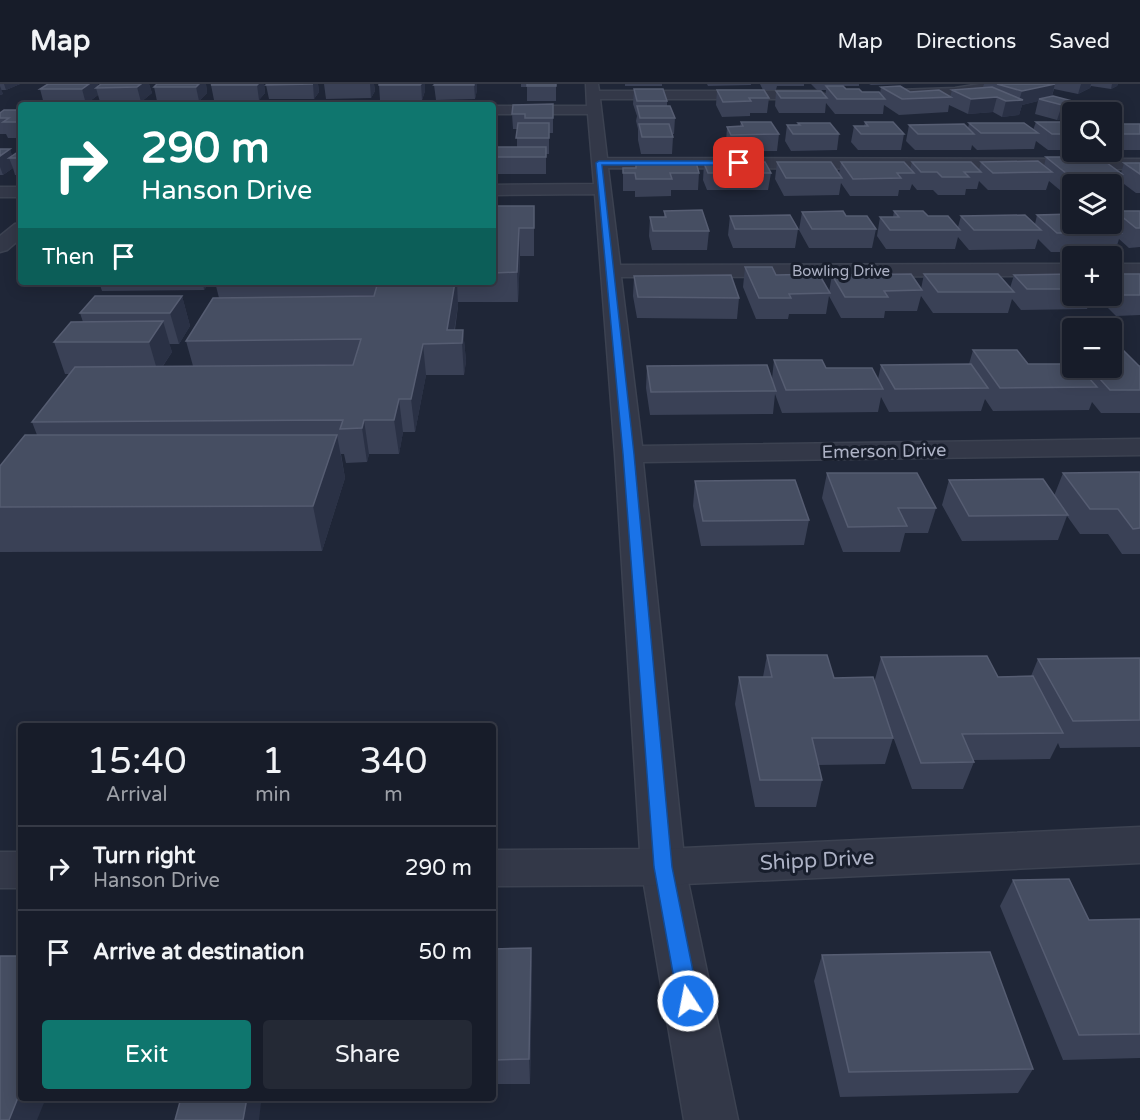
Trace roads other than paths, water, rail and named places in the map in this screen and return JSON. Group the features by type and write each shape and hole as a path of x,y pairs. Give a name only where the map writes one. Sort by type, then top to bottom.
{"street":[{"path":"888,94 955,92 1003,84"},
{"path":"496,110 593,96 829,95"},
{"path":"593,96 628,454 663,867 711,1120"},
{"path":"496,190 600,176 1140,164"},
{"path":"0,192 18,192"},
{"path":"0,246 18,231"},
{"name":"Bowling Drive","path":"610,272 1062,270"},
{"path":"1122,270 1140,270"},
{"name":"Emerson Drive","path":"628,454 1140,447"},
{"name":"Shipp Drive","path":"496,868 663,867 1140,845"},
{"path":"0,870 18,870"}]}
